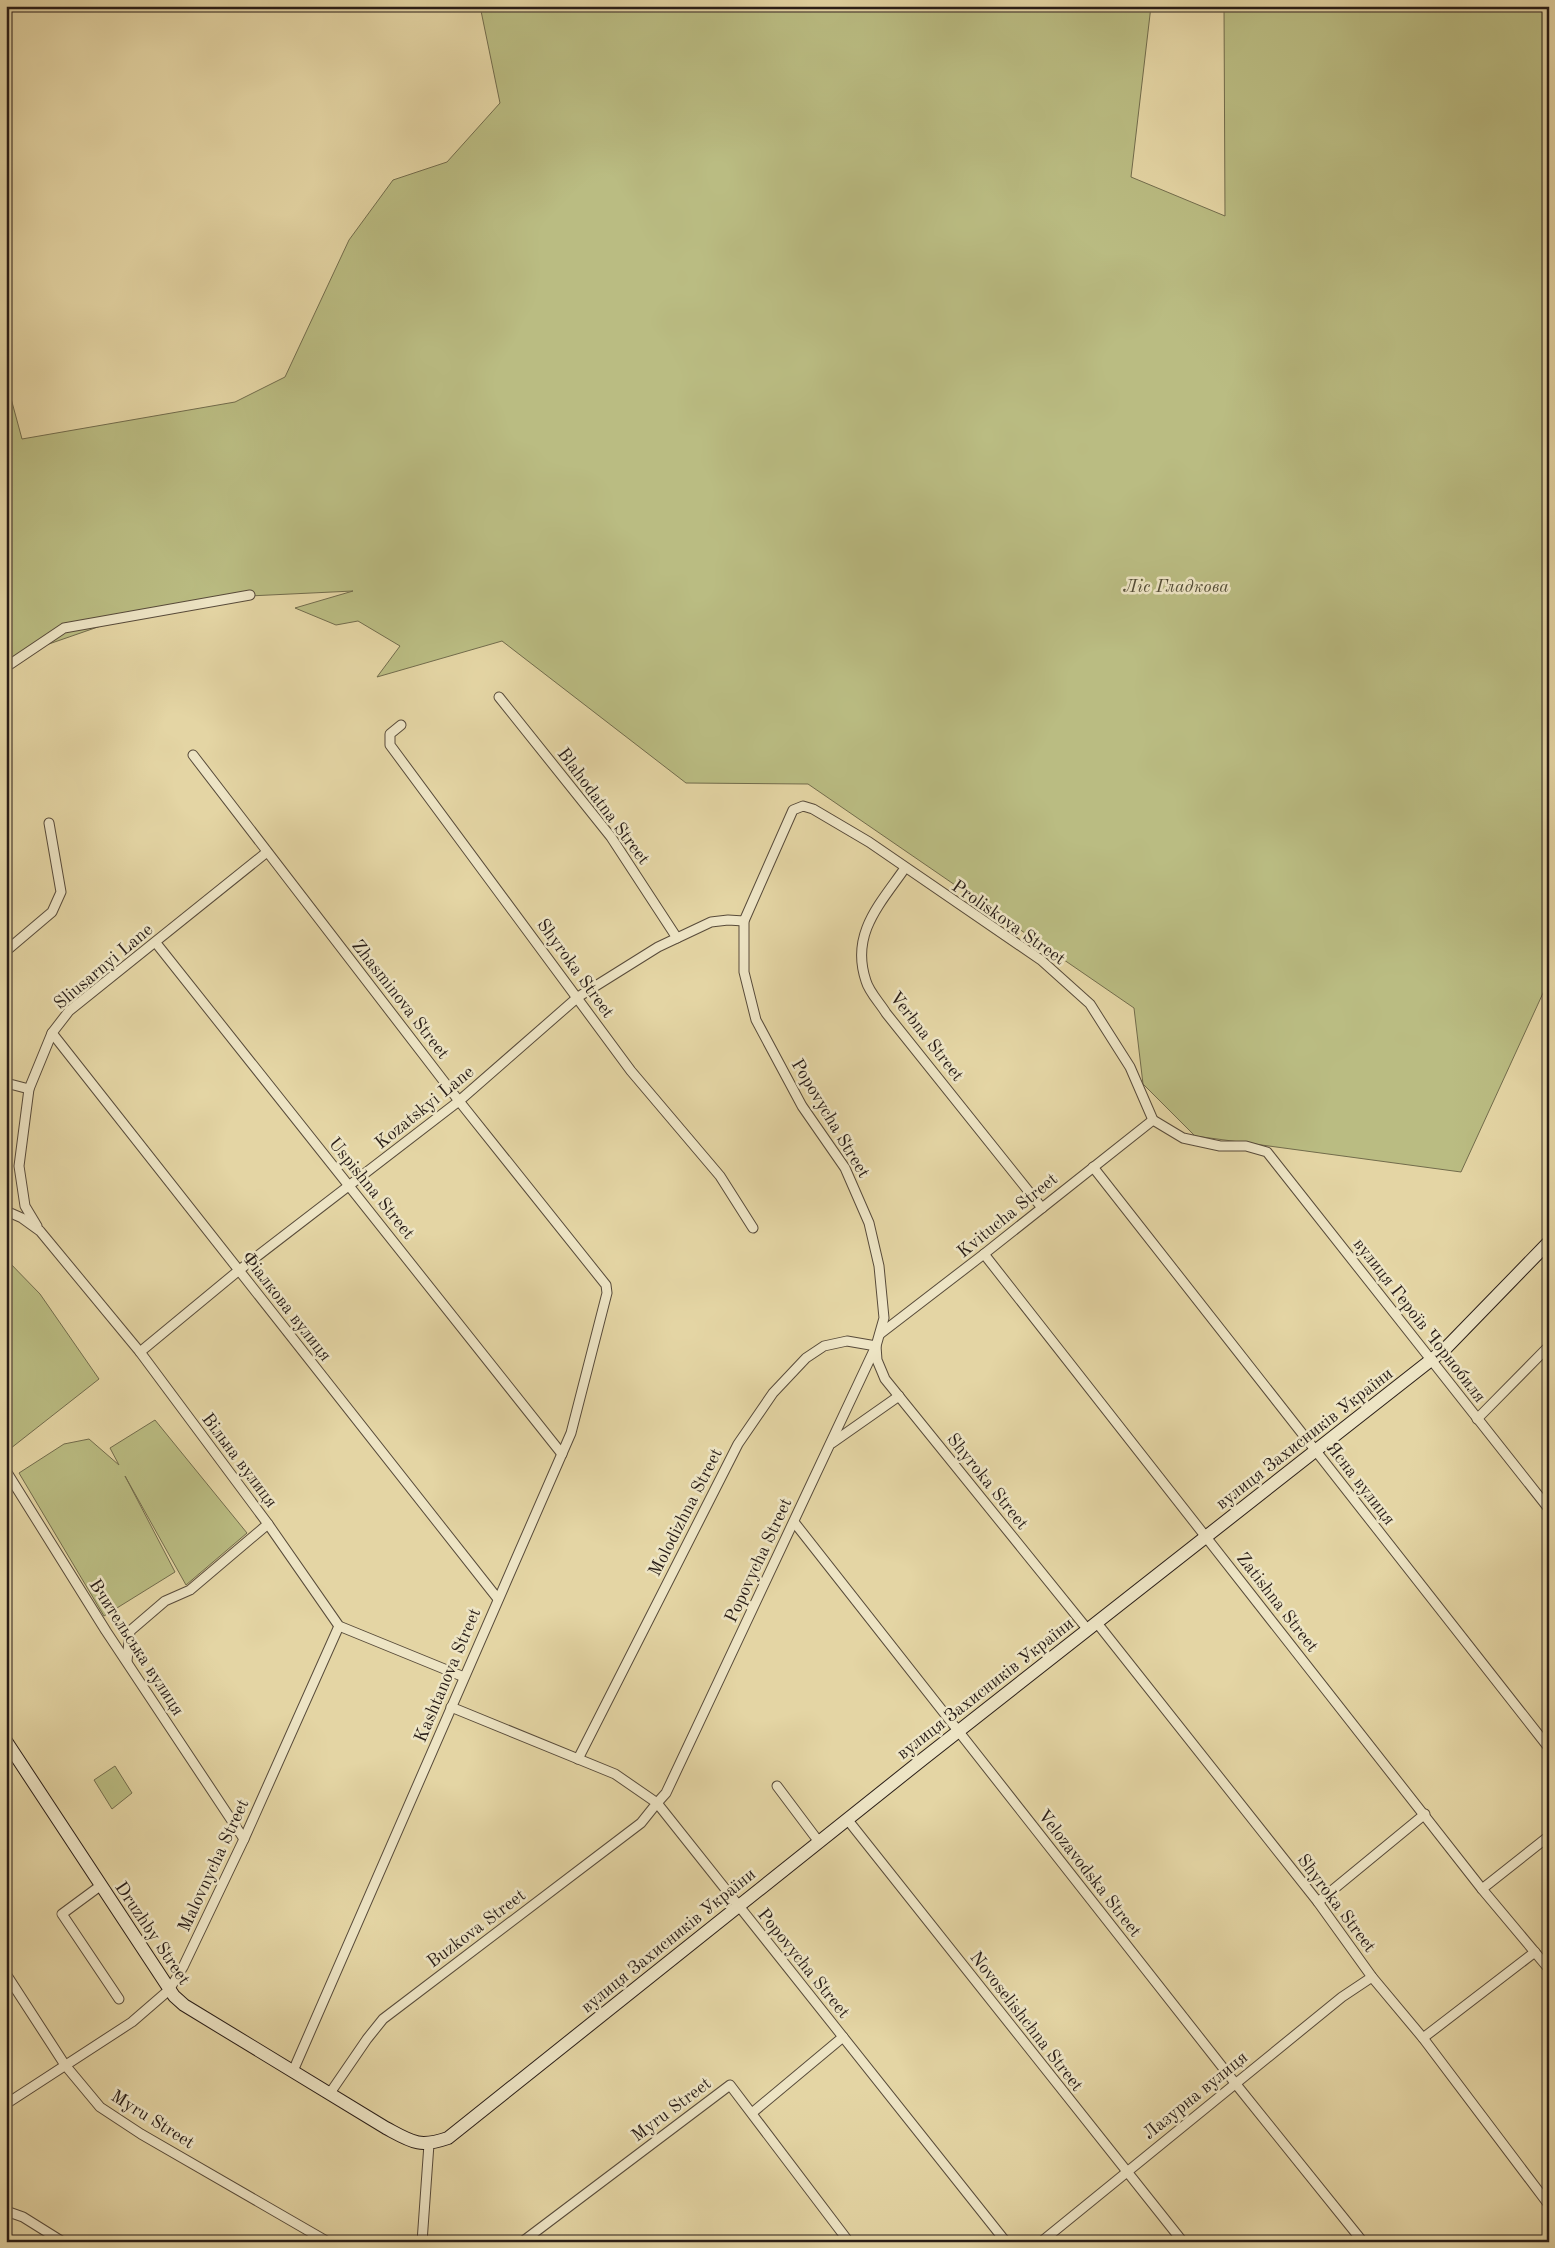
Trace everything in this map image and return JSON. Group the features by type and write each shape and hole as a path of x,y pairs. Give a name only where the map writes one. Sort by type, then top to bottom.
{"street":[{"path":"6,667 64,628 250,595"},
{"name":"Blahodatna Street","path":"499,697 611,837 677,938"},
{"name":"Shyroka Street","path":"401,725 390,734 390,745 631,1071 720,1176 753,1228"},
{"name":"Zhasminova Street","path":"193,755 459,1101 606,1285"},
{"name":"Proliskova Street","path":"793,810 803,806 813,809 869,842 1041,960 1090,1004 1130,1067 1153,1120"},
{"name":"Popovycha Street","path":"793,810 744,922 744,972 756,1020 802,1106 845,1168 869,1223 879,1266 884,1318 876,1346 794,1522 666,1793 657,1803 1006,2242"},
{"path":"6,951 52,912 61,892 49,823"},
{"name":"Sliusarnyi Lane","path":"40,1231 25,1206 19,1166 29,1089 52,1032 68,1011 156,943 267,852"},
{"name":"Verbna Street","path":"905,868 876,909 863,934 861,961 866,982 886,1014 1042,1208"},
{"name":"Kozatskyi Lane","path":"140,1352 238,1271 459,1101 578,997 658,947 711,922 728,920 744,922"},
{"name":"Uspishna Street","path":"156,943 562,1454"},
{"name":"Фіалкова вулиця","path":"52,1032 238,1271 498,1599"},
{"path":"6,1084 29,1089"},
{"name":"вулиця Героїв Чорнобиля","path":"1153,1120 1183,1138 1220,1146 1246,1146 1267,1152 1549,1509"},
{"name":"Kvitucha Street","path":"879,1334 984,1254 1153,1120"},
{"name":"Ясна вулиця","path":"1092,1167 1549,1748"},
{"name":"Вільна вулиця","path":"6,1211 22,1218 40,1231 140,1352 268,1524 339,1626"},
{"name":"вулиця Захисників України","path":"430,2144 448,2138 847,1819 1445,1349 1549,1242"},
{"name":"Zatishna Street","path":"984,1254 1482,1889 1549,1969"},
{"name":"Kashtanova Street","path":"293,2071 572,1433 607,1293 606,1285"},
{"name":"Molodizhna Street","path":"578,1759 738,1444 773,1393 806,1358 824,1346 847,1341 876,1346"},
{"name":"Shyroka Street","path":"876,1346 877,1360 885,1379 1092,1626 1318,1902 1372,1977 1423,2038 1549,2205"},
{"path":"1477,1419 1549,1346"},
{"path":"830,1444 899,1396"},
{"name":"Вчительська вулиця","path":"6,1471 106,1632 244,1839"},
{"path":"6,1488 15,1483"},
{"name":"Velozavodska Street","path":"794,1522 1235,2083 1363,2242"},
{"path":"127,1661 130,1631 165,1601 190,1590 268,1524"},
{"path":"339,1626 464,1677"},
{"name":"Malovnycha Street","path":"6,2104 132,2022 168,1990 183,1966 244,1839 339,1626"},
{"path":"451,1707 615,1774 657,1803"},
{"name":"Druzhby Street","path":"6,1741 168,1990 184,2005 410,2141 430,2144"},
{"path":"778,1786 819,1842"},
{"name":"Buzkova Street","path":"330,2093 383,2019 640,1823 657,1803"},
{"path":"1318,1902 1425,1814"},
{"name":"Novoselishchna Street","path":"847,1819 1183,2242"},
{"path":"1482,1889 1549,1836"},
{"path":"100,1886 62,1914 118,1999"},
{"path":"1423,2038 1535,1952"},
{"name":"Myru Street","path":"6,1974 65,2065 100,2107 141,2134 328,2242"},
{"name":"Лазурна вулиця","path":"1041,2242 1342,1997 1372,1977"},
{"path":"752,2113 843,2037"},
{"name":"Myru Street","path":"522,2242 730,2085 849,2242"},
{"path":"422,2242 430,2144"},
{"path":"6,2210 23,2217 63,2242"}],"green space":[{"name":"Ліс Гладкова","path":"480,6 1151,6 1131,177 1225,216 1224,6 1549,6 1549,980 1461,1172 1195,1136 1143,1084 1134,1008 808,784 686,783 502,641 377,677 400,646 358,621 336,625 295,608 353,591 249,596 118,620 20,654 6,666 6,380 22,439 235,402 285,377 349,240 393,180 447,162 500,103"},
{"path":"6,1259 40,1294 99,1379 6,1452"},
{"path":"155,1420 247,1533 186,1585 125,1476 175,1572 104,1616 19,1473 64,1444 89,1439 119,1465 110,1448"},
{"path":"115,1766 132,1793 112,1809 94,1780"}]}
